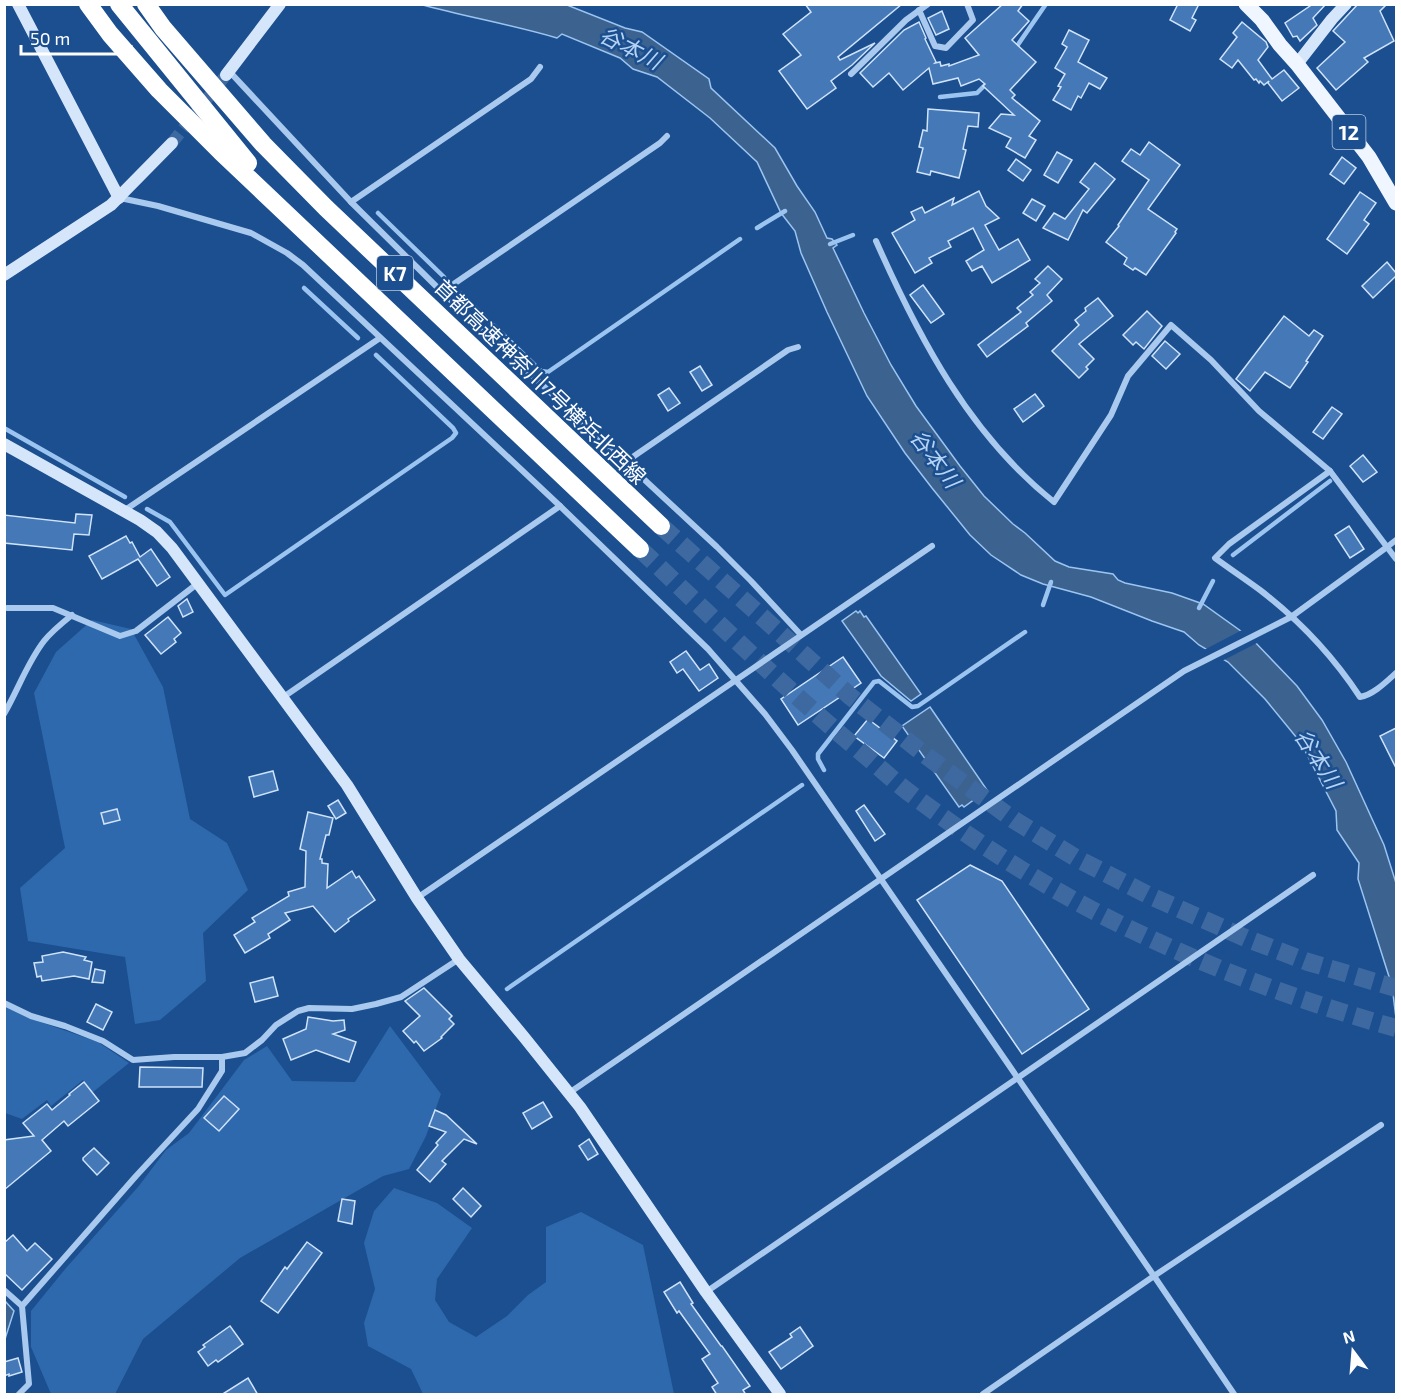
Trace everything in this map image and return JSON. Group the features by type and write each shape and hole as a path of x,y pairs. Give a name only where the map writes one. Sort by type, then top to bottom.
{"highway":[{"path":"88,4 110,34 159,90 305,231"},
{"name":"K7","path":"119,4 218,128 305,231 640,549"},
{"name":"首都高速神奈川7号横浜北西線","path":"146,4 263,144 318,200 661,526"}],"main road":[{"name":"12","path":"1246,4 1262,20 1369,157 1396,203"}],"street":[{"path":"18,4 119,198"},
{"path":"280,4 227,73 351,202 442,292 717,547 801,635"},
{"path":"850,74 928,4"},
{"path":"919,10 935,46 946,48 972,21 967,4"},
{"path":"1297,64 1346,4"},
{"path":"351,202 531,78 540,67"},
{"path":"442,292 650,150 667,136"},
{"path":"4,275 111,205 172,143"},
{"path":"119,198 158,206 251,233 268,241 303,265 560,506 708,649 765,714 792,750 1234,1395"},
{"path":"876,241 898,292 927,347 954,390 1002,452 1054,502 1111,415 1128,376 1171,325 1211,360 1259,411 1330,471 1396,559"},
{"path":"124,511 380,338"},
{"path":"624,463 788,350 798,347"},
{"path":"4,444 124,511 157,532 172,548 347,785 417,898 459,959 569,1093 780,1395"},
{"path":"1330,471 1229,544 1215,558 1261,591 1291,617 1334,660 1360,698 1365,697 1396,674"},
{"path":"282,698 560,506"},
{"path":"569,1093 1184,671 1291,617 1396,540"},
{"path":"417,898 932,546"},
{"path":"7,608 53,608 120,636 136,631 197,584"},
{"path":"4,714 35,654 44,641 72,615"},
{"path":"706,1292 1313,875"},
{"path":"4,1003 31,1016 103,1041 133,1060 222,1057 245,1053 276,1025 298,1011 309,1008 352,1009 401,997 459,959"},
{"path":"22,1306 198,1109 222,1071 222,1057"},
{"path":"983,1395 1154,1276 1381,1125"},
{"path":"4,1290 22,1306 29,1384 19,1395"}],"shaded area":[{"path":"92,620 131,629 163,687 190,819 227,843 248,890 203,933 206,981 160,1020 135,1024 125,957 28,941 20,888 65,848 34,693 56,652"},
{"path":"4,1006 29,1018 98,1042 129,1063 93,1092 83,1080 51,1106 47,1100 22,1119 5,1113"},
{"path":"390,1026 441,1094 426,1136 409,1169 383,1176 240,1258 143,1339 116,1394 51,1394 31,1347 31,1311 138,1187 166,1150 189,1133 244,1060 267,1046 292,1081 355,1082"},
{"path":"394,1188 437,1203 472,1228 437,1279 435,1300 449,1322 476,1337 507,1316 528,1295 546,1282 546,1227 581,1212 643,1245 674,1394 423,1394 411,1369 368,1346 364,1323 375,1289 364,1243 374,1211"}],"water":[{"name":"谷本川","path":"423,5 567,5 625,28 642,32 709,79 711,88 775,148 815,212 827,238 832,239 837,245 833,248 891,365 916,406 984,496 1055,561 1069,567 1113,574 1125,583 1172,593 1203,604 1252,639 1297,686 1322,720 1346,762 1384,845 1396,883 1396,1018 1392,986 1358,879 1359,863 1337,830 1336,811 1301,743 1265,699 1228,662 1199,645 1184,632 1091,597 1043,584 1021,575 991,555 970,535 905,453 867,396 801,253 795,231 781,213 757,162 710,118 657,77 633,69 620,58 562,34 557,38"},
{"path":"856,611 866,616 921,694 911,701 881,676 842,621"},
{"path":"930,707 987,790 964,807 962,805 959,807 902,726"},
{"path":"5,1301 14,1311 5,1339"}],"pier":[{"path":"1244,629 1259,642 1220,662 1202,651"}],"building":[{"path":"805,4 902,4 838,57 840,60 875,43 831,81 836,88 807,109 779,71 801,55 783,34 811,12"},
{"path":"1003,4 1023,4 1018,11 1029,21 1012,40 1036,62 1010,90 1015,95 1012,98 1040,121 1029,136 1036,140 1025,158 1006,147 1011,138 989,128 1001,114 1014,115 983,86 985,84 979,79 961,86 958,78 933,84 929,68 903,90 889,73 873,87 860,73 904,30 919,22 935,63 940,62 941,66 949,64 949,66 979,55 965,38"},
{"path":"1178,4 1199,4 1192,18 1196,20 1190,31 1170,20"},
{"path":"1313,4 1326,4 1313,18 1317,25 1300,41 1297,36 1293,37 1285,23"},
{"path":"1358,4 1387,4 1380,11 1394,41 1364,58 1368,62 1336,90 1317,68 1345,42 1333,31"},
{"path":"942,11 949,29 936,35 928,18"},
{"path":"1242,22 1266,42 1268,47 1258,60 1272,79 1284,70 1299,88 1282,101 1268,83 1269,81 1264,85 1254,80 1238,60 1232,68 1220,59 1237,37 1233,33"},
{"path":"1069,30 1089,40 1078,62 1107,78 1100,89 1089,83 1081,98 1078,96 1071,110 1053,100 1061,87 1058,86 1065,74 1055,68 1067,47 1062,44"},
{"path":"928,109 979,113 978,127 968,126 963,149 966,150 959,178 931,171 930,175 917,172 923,148 919,147 923,130 927,131"},
{"path":"1149,142 1180,165 1148,209 1177,229 1146,275 1124,264 1127,258 1106,242 1149,180 1122,161 1131,149 1140,155"},
{"path":"1057,152 1072,160 1058,183 1044,175"},
{"path":"1342,157 1356,168 1344,184 1330,174"},
{"path":"1016,159 1031,170 1023,181 1008,170"},
{"path":"1095,163 1115,179 1087,213 1083,210 1068,240 1043,228 1054,213 1065,219 1089,189 1080,182"},
{"path":"979,191 986,206 999,218 985,225 999,250 1018,239 1030,260 992,283 982,266 972,271 966,261 984,250 973,228 948,241 951,247 929,258 932,263 915,273 892,233 915,220 911,212 922,207 925,213 954,198 952,205"},
{"path":"1360,192 1376,203 1364,220 1369,224 1347,254 1327,239"},
{"path":"1032,199 1045,206 1036,221 1023,213"},
{"path":"1387,262 1396,276 1373,298 1362,286"},
{"path":"1048,266 1062,279 1047,295 1052,301 1026,323 1028,326 987,357 978,345 1021,312 1017,308 1033,295 1030,292 1040,283 1035,279"},
{"path":"923,285 944,314 931,323 910,295"},
{"path":"1098,298 1113,316 1079,344 1094,359 1079,378 1052,351 1079,325 1075,320"},
{"path":"1147,311 1162,326 1144,349 1136,342 1133,345 1123,335"},
{"path":"1284,316 1309,336 1314,330 1323,336 1290,388 1265,372 1250,391 1236,379"},
{"path":"1165,341 1180,354 1166,369 1152,356"},
{"path":"700,366 712,385 702,391 690,372"},
{"path":"669,388 680,403 668,411 658,395"},
{"path":"1035,394 1044,406 1023,422 1014,409"},
{"path":"1332,407 1342,414 1323,439 1313,432"},
{"path":"1363,455 1377,472 1363,482 1350,466"},
{"path":"76,514 92,515 89,535 74,534 72,550 4,543 4,515 75,523"},
{"path":"1349,526 1364,549 1350,558 1335,535"},
{"path":"126,536 140,557 151,549 170,577 157,586 138,559 102,579 89,556"},
{"path":"187,599 193,612 183,617 178,606"},
{"path":"168,617 181,633 174,639 176,642 161,654 145,635"},
{"path":"686,651 700,670 709,664 718,678 699,691 683,669 677,673 670,662"},
{"path":"843,657 861,683 798,725 781,699"},
{"path":"868,719 897,741 884,758 854,736"},
{"path":"1396,728 1396,768 1380,736"},
{"path":"273,771 278,790 254,797 249,777"},
{"path":"338,800 346,813 336,819 328,806"},
{"path":"864,805 885,834 875,841 856,811"},
{"path":"117,809 120,820 104,824 101,813"},
{"path":"308,812 333,818 320,859 322,863 328,864 327,888 352,871 356,878 359,876 375,900 348,919 349,921 335,932 313,906 285,913 290,920 268,934 270,938 245,953 234,935 255,922 252,918 289,896 288,892 305,887 306,851 300,849"},
{"path":"970,865 1002,881 1089,1009 1022,1054 917,900"},
{"path":"63,952 86,957 84,960 92,962 89,979 74,976 42,981 41,976 37,977 34,963 43,962 42,956"},
{"path":"95,969 105,971 103,983 92,982"},
{"path":"273,977 278,996 255,1002 250,983"},
{"path":"424,988 452,1016 449,1019 454,1024 442,1038 424,1051 403,1031 420,1016 405,1001"},
{"path":"96,1004 112,1012 103,1030 87,1022"},
{"path":"308,1017 333,1021 344,1020 345,1030 333,1034 356,1042 349,1062 316,1050 291,1060 283,1039 306,1029"},
{"path":"140,1067 203,1068 202,1087 139,1087"},
{"path":"84,1082 99,1101 68,1126 64,1121 42,1140 51,1151 4,1190 4,1140 34,1136 23,1123 47,1104 52,1110"},
{"path":"224,1096 239,1109 219,1131 204,1118"},
{"path":"543,1102 552,1117 532,1129 523,1113"},
{"path":"435,1110 446,1115 477,1144 464,1139 442,1161 446,1164 430,1182 417,1170 446,1132 429,1126"},
{"path":"589,1139 598,1154 588,1160 579,1146"},
{"path":"94,1148 109,1163 97,1175 83,1160"},
{"path":"463,1188 481,1206 471,1217 453,1199"},
{"path":"342,1199 355,1201 352,1224 338,1221"},
{"path":"13,1235 27,1251 35,1243 52,1259 22,1290 4,1273 4,1243"},
{"path":"307,1242 322,1253 278,1313 261,1301 285,1267 287,1269"},
{"path":"680,1282 693,1303 691,1304 750,1386 743,1390 746,1395 717,1395 712,1387 718,1383 702,1359 710,1354 679,1311 677,1313 664,1292"},
{"path":"230,1326 243,1344 218,1362 216,1360 208,1366 198,1352 205,1347 203,1345"},
{"path":"800,1327 813,1346 781,1369 769,1352 792,1337 790,1334"},
{"path":"18,1358 22,1372 4,1376 4,1362"},
{"path":"248,1378 258,1395 221,1395"}],"waterway":[{"path":"1015,49 1046,4"},
{"path":"940,97 977,93 987,83"},
{"path":"757,228 785,211"},
{"path":"378,213 444,277"},
{"path":"830,244 853,235"},
{"path":"461,294 541,371 548,372 740,239"},
{"path":"304,288 358,338"},
{"path":"147,509 170,522 225,595 456,433 376,355"},
{"path":"4,428 125,497"},
{"path":"1233,555 1330,481"},
{"path":"1199,608 1213,581"},
{"path":"1043,605 1051,582"},
{"path":"824,770 818,754 874,682 879,681 912,707 918,706 1025,632"},
{"path":"507,989 802,785"}],"tunnel":[{"path":"172,143 226,75"},
{"path":"661,526 851,697 1014,820 1076,858 1148,895 1248,939 1308,962 1396,988"},
{"path":"640,549 821,718 892,779 960,830 1016,866 1102,915 1196,959 1295,997 1396,1028"}]}
